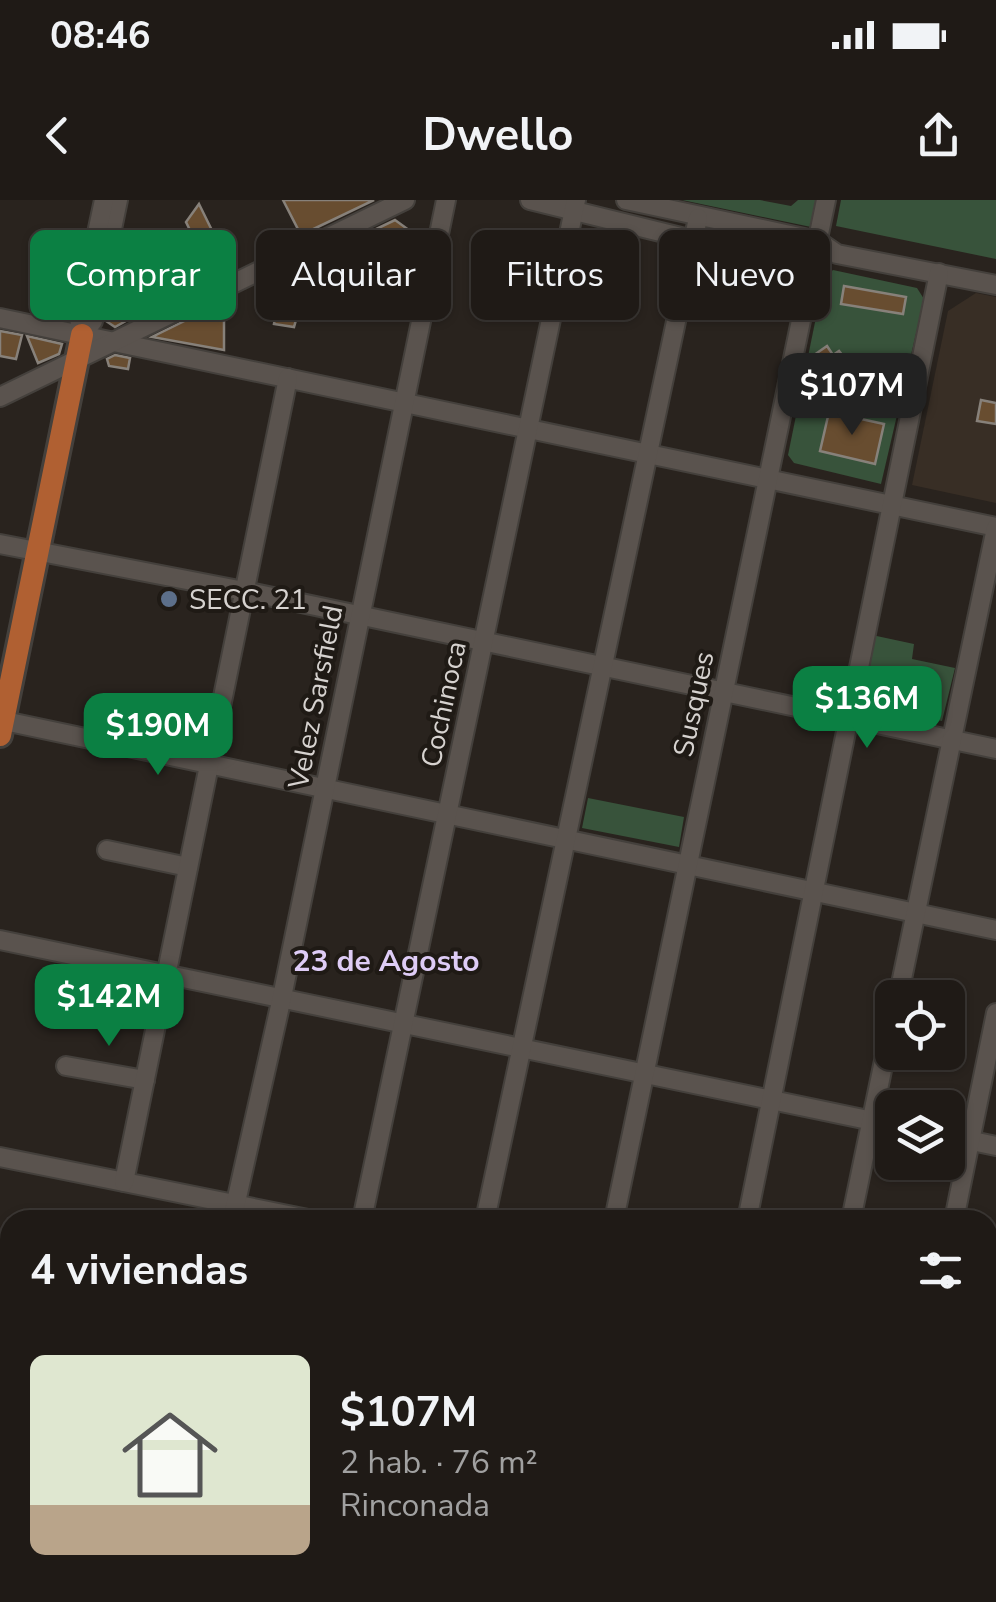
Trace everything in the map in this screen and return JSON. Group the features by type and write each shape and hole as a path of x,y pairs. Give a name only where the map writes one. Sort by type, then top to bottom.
{"main road":[{"path":"1,725 82,334"}],"street":[{"path":"82,334 78,318 104,200"},
{"path":"82,334 92,321 118,200"},
{"path":"0,397 400,202 416,200"},
{"path":"428,200 439,224"},
{"name":"Velez Sarsfield","path":"234,1210 446,200"},
{"path":"530,200 575,205 659,230"},
{"path":"626,200 761,230"},
{"name":"Susques","path":"820,230 826,200"},
{"name":"Cochinoca","path":"364,1210 575,205"},
{"path":"695,230 698,218"},
{"path":"830,249 837,254 996,285"},
{"path":"830,257 837,254"},
{"path":"749,1210 939,273"},
{"path":"0,318 996,528 902,980"},
{"path":"487,1210 676,320"},
{"name":"Susques","path":"616,1210 801,320"},
{"path":"124,1182 288,378"},
{"path":"0,544 244,591 996,749"},
{"path":"1,725 325,786 996,930"},
{"path":"107,850 188,867"},
{"path":"0,940 875,1121"},
{"path":"956,1210 996,1014"},
{"path":"66,1066 145,1080"},
{"path":"853,1210 882,1070"},
{"path":"965,1139 996,1146"},
{"path":"0,1157 124,1182 227,1210"}],"shaded area":[{"path":"976,293 996,297 996,503 912,485 948,311"}],"green space":[{"path":"682,200 760,200 791,206 798,200 816,200 811,227"},
{"path":"841,200 996,200 996,259 836,226"},
{"path":"833,270 917,288 924,299 881,484 794,463 788,455 815,320 830,320"},
{"path":"872,635 914,644 912,659 955,668 942,721 865,706 857,695"},
{"path":"588,798 684,817 679,847 582,828"}],"building":[{"path":"283,200 374,200 311,230 298,230"},
{"path":"199,204 212,230 190,230 186,222"},
{"path":"395,220 409,230 374,230"},
{"path":"844,286 906,297 903,314 841,304"},
{"path":"106,320 128,320 115,327"},
{"path":"187,320 224,320 224,350 152,337"},
{"path":"275,320 296,320 294,327 274,324"},
{"path":"0,331 22,335 16,359 0,356"},
{"path":"27,336 62,344 59,354 38,363"},
{"path":"827,346 833,355 839,351 864,383 841,406 818,374 824,370 814,355"},
{"path":"115,355 130,358 128,369 109,366 107,359"},
{"path":"981,400 996,403 996,424 977,421"},
{"path":"829,412 884,424 875,464 820,451"}],"place":[{"name":"SECC. 21","path":"169,599"}],"district":[{"name":"23 de Agosto","path":"386,961"}]}
